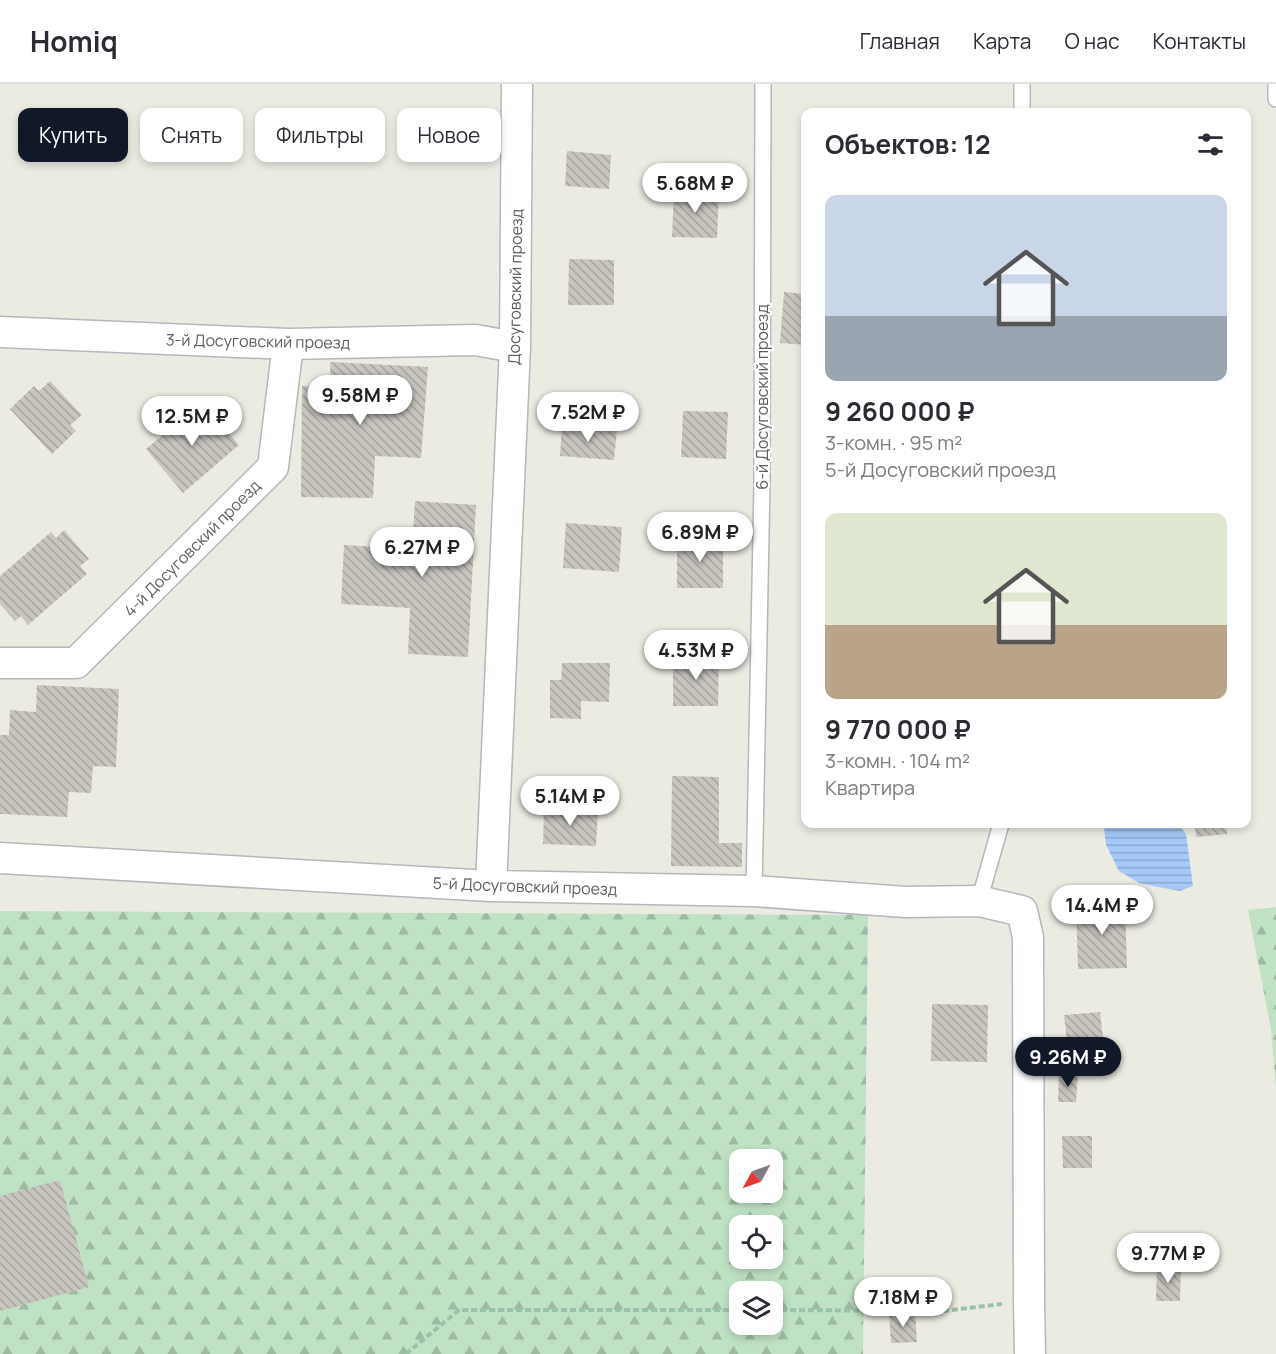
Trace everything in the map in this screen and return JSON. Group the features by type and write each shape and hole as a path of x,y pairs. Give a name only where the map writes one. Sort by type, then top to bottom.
{"street":[{"name":"Досуговский проезд","path":"490,886 515,347 517,84"},
{"name":"3-й Досуговский проезд","path":"0,332 288,344 476,340 515,347"},
{"name":"4-й Досуговский проезд","path":"0,663 76,663 273,467 288,344"},
{"name":"5-й Досуговский проезд","path":"0,858 490,886 754,891 905,902 979,902 1022,911 1028,938 1029,1301"},
{"path":"1029,1301 1030,1354"}],"lane":[{"name":"6-й Досуговский проезд","path":"754,891 762,483 764,84"},
{"path":"1022,84 1022,108"},
{"path":"1276,84 1276,99"},
{"path":"979,902 1000,828"}],"path":[{"path":"783,1310 943,1311 1029,1301"},
{"path":"406,1354 459,1310 729,1310"}],"green space":[{"path":"1276,907 1276,1090 1271,1029 1248,910"},
{"path":"0,911 868,915 863,1354 0,1354"}],"water":[{"path":"1104,828 1181,828 1186,834 1193,886 1180,891 1139,883 1119,871 1106,845"}],"building":[{"path":"567,151 611,155 609,189 565,186"},
{"path":"674,190 719,192 717,238 672,237"},
{"path":"569,259 614,260 614,305 568,305"},
{"path":"784,292 801,294 801,345 780,343"},
{"path":"330,362 428,367 421,458 375,456 373,498 301,497 302,386 331,387"},
{"path":"50,381 82,415 70,425 76,431 52,454 10,409 34,386 39,391"},
{"path":"202,402 239,445 183,493 146,449"},
{"path":"683,411 728,412 726,459 681,457"},
{"path":"562,426 617,430 614,460 560,456"},
{"path":"415,501 476,505 468,657 408,654 410,608 341,604 344,545 412,549"},
{"path":"566,523 622,527 619,572 563,568"},
{"path":"64,530 89,559 80,566 87,574 28,625 21,616 15,621 0,604 0,576 51,532 56,538"},
{"path":"677,539 723,539 723,588 677,588"},
{"path":"673,657 719,657 718,706 673,706"},
{"path":"562,663 610,663 609,702 581,701 581,719 550,718 550,680 561,680"},
{"path":"37,685 119,689 116,767 93,766 91,793 69,792 67,817 0,814 0,735 9,735 10,710 36,712"},
{"path":"672,776 719,777 719,843 742,843 742,867 671,866"},
{"path":"544,807 598,810 596,846 543,844"},
{"path":"1195,828 1226,828 1227,834 1196,837"},
{"path":"1125,903 1127,968 1078,969 1076,904"},
{"path":"932,1004 988,1005 987,1062 931,1061"},
{"path":"1100,1012 1105,1056 1069,1059 1064,1015"},
{"path":"1059,1074 1078,1074 1076,1102 1058,1102"},
{"path":"1062,1136 1092,1136 1092,1168 1063,1168"},
{"path":"60,1180 89,1287 0,1311 0,1196"},
{"path":"1157,1268 1181,1268 1180,1301 1156,1301"},
{"path":"915,1313 917,1342 891,1343 889,1315"}]}
